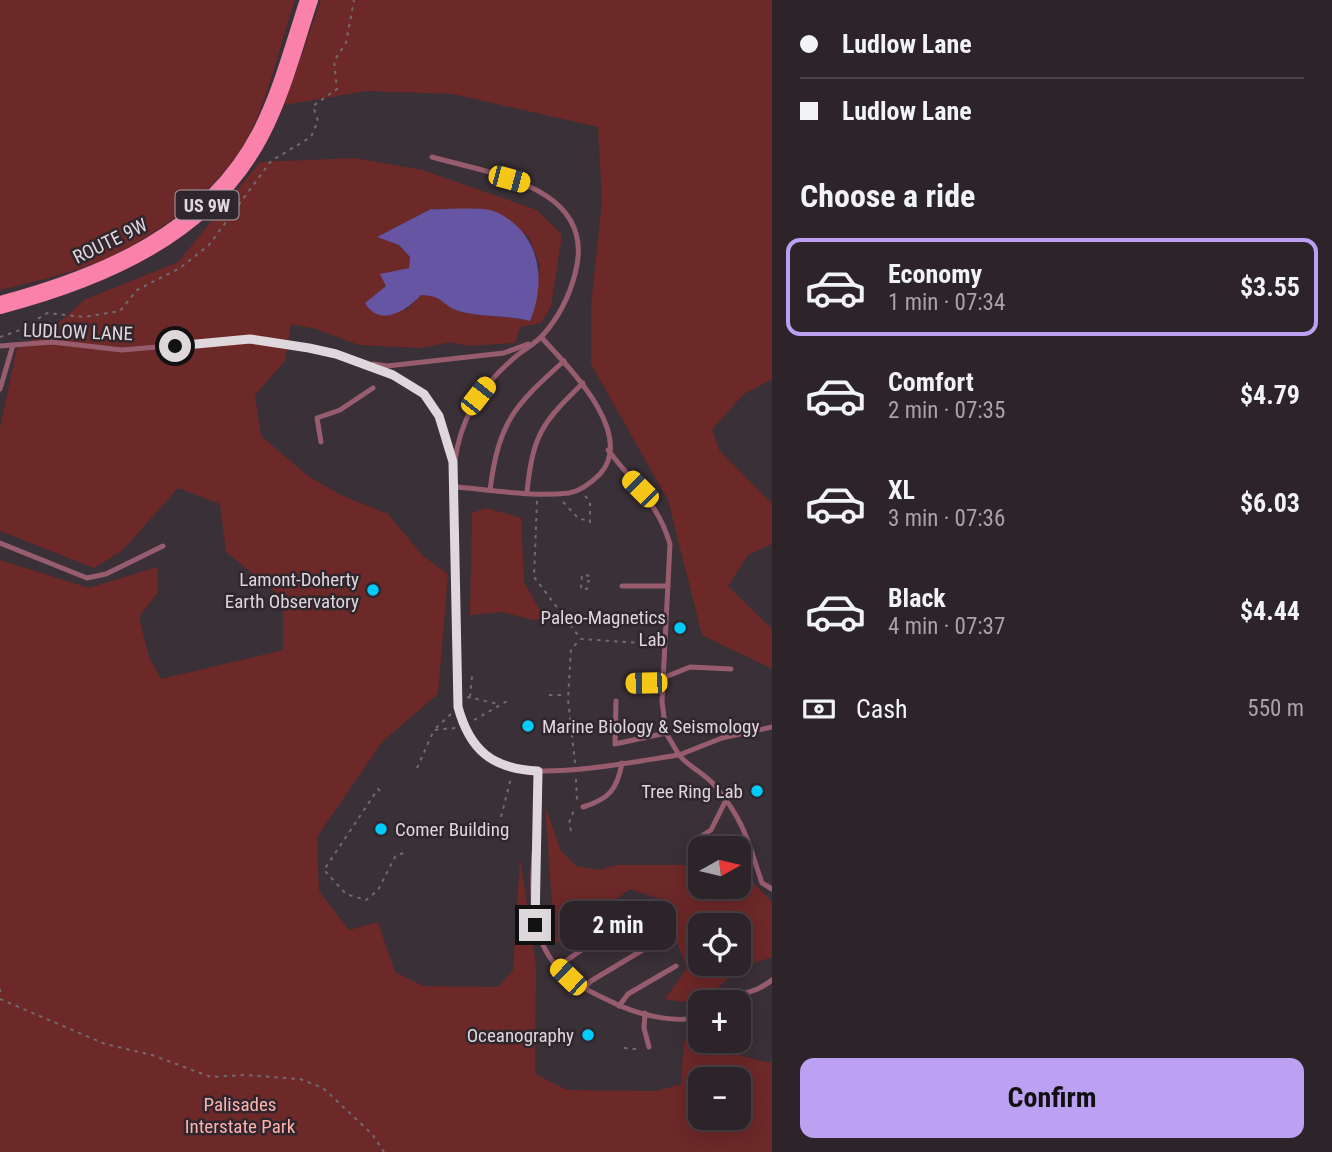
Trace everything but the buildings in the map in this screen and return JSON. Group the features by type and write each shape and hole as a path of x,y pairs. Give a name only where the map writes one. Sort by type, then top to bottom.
{"main road":[{"name":"ROUTE 9W","path":"1,305 71,283 123,261 167,237 208,204 240,168 261,133 309,0"}],"lane":[{"path":"432,157 527,184 552,198 568,216 578,235 579,260 571,289 557,318 541,337 495,375 478,396 458,439 456,487 571,493 591,483 607,467 608,450 598,406 583,383 541,337"},
{"path":"363,363 387,366 504,353 541,337"},
{"name":"LUDLOW LANE","path":"0,346 52,342 133,350 250,339 309,348 363,363 393,375 424,394 439,416 447,436 456,487 458,707 464,727 475,745 492,760 513,770 538,771 622,763 679,755 722,738 772,727"},
{"path":"0,389 13,345"},
{"path":"490,490 504,426 521,400 564,361"},
{"path":"527,492 531,451 547,418 583,383"},
{"path":"321,442 317,418 348,404 373,388"},
{"path":"608,450 652,501 670,544 662,681 666,733 679,755 697,773 713,783 726,800 751,841 762,883 772,889"},
{"path":"0,544 87,578 106,574 163,546"},
{"path":"622,586 668,586"},
{"path":"631,684 662,681 690,667 731,669"},
{"path":"615,701 615,744 666,733"},
{"path":"583,807 606,799 614,791 622,763"},
{"path":"538,771 535,925 542,944 557,967 585,988 619,1006 645,1016 688,1019"},
{"path":"701,836 717,822 726,800"},
{"path":"557,967 644,907"},
{"path":"585,988 591,981 661,939"},
{"path":"619,1006 628,994 676,966"},
{"path":"751,992 759,990 772,980"},
{"path":"645,1016 649,1047"}],"path":[{"path":"537,493 534,577 580,639"},
{"path":"557,496 579,519 590,520"},
{"path":"590,581 587,581 587,589 581,589 582,575 591,576"},
{"path":"600,634 600,640"},
{"path":"580,639 664,644"},
{"path":"571,831 569,823 577,803 568,695 571,649 580,639"},
{"path":"476,677 472,677 468,698 500,705"},
{"path":"549,695 568,695"},
{"path":"474,720 509,700"},
{"path":"417,768 434,730 458,707"},
{"path":"434,730 464,727"},
{"path":"501,817 513,770"},
{"path":"380,791 378,789 324,870 346,894 363,901 378,890 396,855 404,853"},
{"path":"0,999 105,1044 152,1055 211,1077 244,1075 300,1079 323,1088 372,1134 384,1152"},
{"path":"624,1048 636,1049 640,1045 645,1016"}],"green space":[{"path":"0,0 295,0 271,80 253,127 242,148 210,187 150,235 108,258 0,290"},
{"path":"321,0 772,0 772,379 744,394 712,429 719,450 772,504 772,544 748,555 728,586 772,629 772,669 702,635 668,500 591,364 591,305 602,202 598,127 453,94 366,91 284,105"},
{"name":"Palisades Interstate Park","path":"355,158 422,170 537,210 562,235 551,306 541,323 520,327 515,343 466,346 452,342 420,348 359,345 316,329 291,324 285,361 255,395 261,436 308,476 343,496 388,514 423,556 448,574 438,694 382,742 317,837 319,891 349,930 378,922 395,972 423,986 498,987 513,970 520,858 536,966 535,1074 567,1090 657,1091 681,1084 684,1040 688,1041 688,1053 732,1053 769,1063 772,1060 772,1152 0,1152 0,560 89,588 157,567 158,592 139,617 149,657 161,679 283,650 283,598 226,552 220,504 178,488 122,551 94,568 0,531 0,428 17,348 52,329 84,300 178,262 260,162","holes":["431,209 494,211 529,237 540,266 529,321 463,312 438,298 421,295 406,310 379,293 396,273 409,268 410,257 399,245 378,237"]},
{"path":"486,508 521,518 524,582 544,618 534,620 502,612 470,615 472,513"},
{"path":"545,806 561,851 576,866 599,870 617,865 686,865 688,858 688,900 751,900 751,880 772,902 772,957 751,964 751,913 688,913 688,976 731,976 711,990 688,990 688,1000 684,1002 665,999 687,968 660,899 630,889 555,944"}],"shaded area":[{"path":"431,209 490,210 511,221 522,232 531,244 538,274 538,289 530,321 463,312 438,298 421,295 408,307 393,314 378,315 371,310 365,303 386,286 380,274 409,268 410,257 399,245 377,237"}],"place":[{"name":"Lamont-Doherty Earth Observatory","path":"373,590"},
{"name":"Paleo-Magnetics Lab","path":"680,628"},
{"name":"Marine Biology & Seismology","path":"528,726"},
{"name":"Tree Ring Lab","path":"757,791"},
{"name":"Comer Building","path":"381,829"},
{"name":"Oceanography","path":"588,1035"}],"route":[{"path":"175,346 250,339 336,354 393,375 424,394 439,416 447,436 456,487 458,707 464,727 475,745 492,760 513,770 538,771 535,925"}]}
